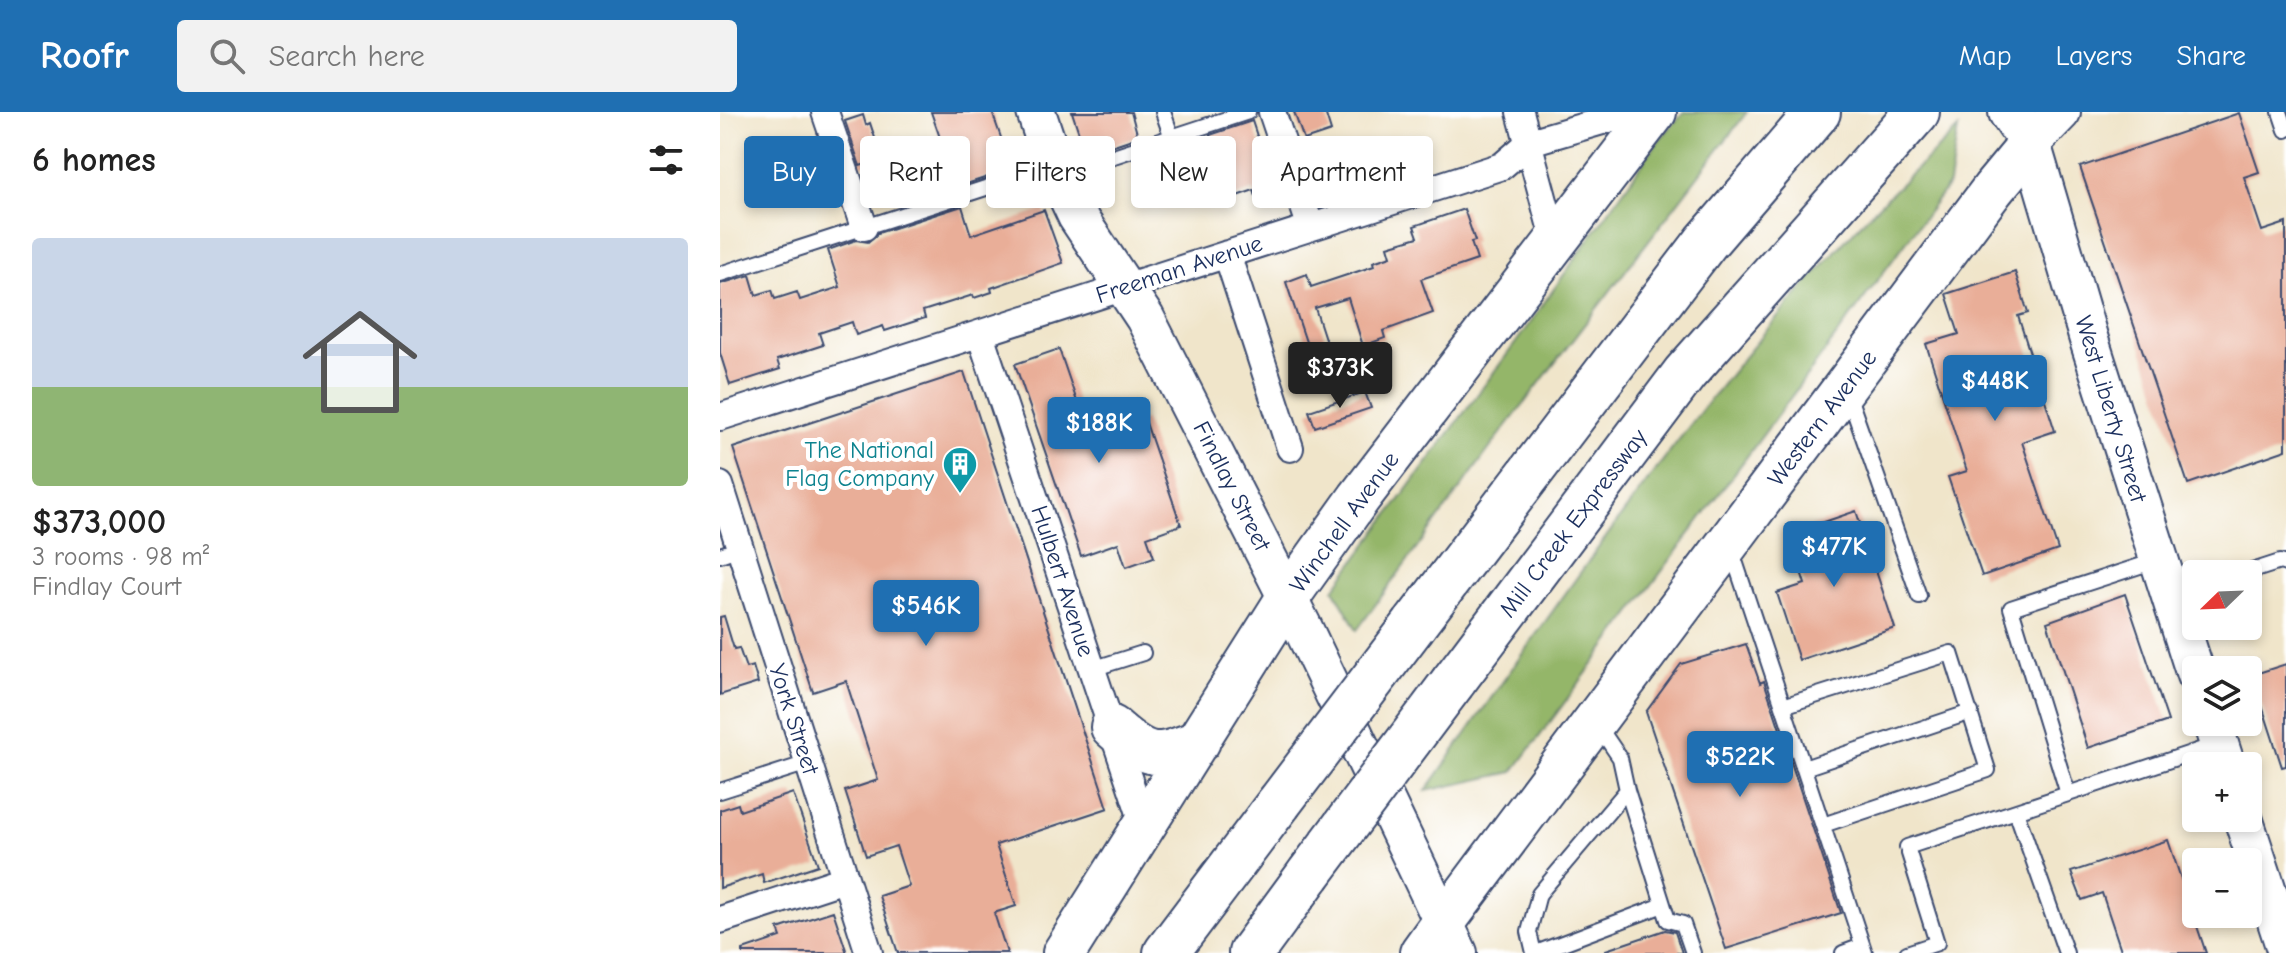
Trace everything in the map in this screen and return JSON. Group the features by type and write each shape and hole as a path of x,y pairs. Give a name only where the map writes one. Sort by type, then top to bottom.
{"highway":[{"path":"1166,953 1706,242 1818,112"},
{"name":"Mill Creek Expressway","path":"1251,953 1685,373 1912,118"}],"main road":[{"name":"Winchell Avenue","path":"1064,953 1287,599 1359,498 1655,112"},
{"name":"Western Avenue","path":"1442,942 1595,721 1993,189 2024,122"},
{"path":"1112,727 1131,744 1149,753 1169,753 1199,741"}],"street":[{"path":"825,112 864,227"},
{"name":"Findlay Street","path":"1036,112 1044,136"},
{"path":"1272,112 1310,225"},
{"path":"1520,112 1555,242"},
{"name":"Freeman Avenue","path":"720,417 1310,225 1502,166 1530,142 1633,112"},
{"name":"Western Avenue","path":"2024,122 2061,112"},
{"name":"West Liberty Street","path":"2024,122 2159,560 2177,596 2191,656"},
{"name":"Findlay Street","path":"1073,208 1145,318 1287,599 1442,942"},
{"path":"1227,254 1290,448"},
{"name":"Hulbert Avenue","path":"980,334 1145,828"},
{"name":"York Street","path":"720,485 730,551 808,763 869,953"},
{"path":"2248,832 2286,949"},
{"path":"720,920 845,879"}],"lane":[{"path":"1163,112 1171,135"},
{"path":"1115,155 1248,112"},
{"path":"2280,112 2286,130"},
{"path":"720,274 986,188"},
{"path":"1845,386 1919,596"},
{"path":"1729,541 1864,950 1843,953"},
{"path":"2068,794 2011,608 2159,560"},
{"path":"2262,568 2280,562 2286,564"},
{"path":"1092,669 1143,653"},
{"path":"1783,706 1951,653 1971,712 1988,770 1823,825"},
{"path":"1804,768 1971,712"},
{"path":"1595,721 1620,758 1663,905 1666,925 1683,924 1693,953"},
{"path":"1907,953 1938,948 1907,847 2219,744"},
{"path":"720,791 808,763"},
{"path":"1627,790 1539,894 1529,932 1535,953 1663,905"},
{"path":"2016,811 2066,953"}],"green space":[{"path":"1684,112 1747,112 1496,440 1357,630 1334,589 1517,341 1659,140"},
{"path":"1958,129 1949,184 1513,772 1426,791 1631,504 1739,364 1854,231"}],"building":[{"path":"931,112 992,112 1000,136 986,136 986,178 970,183 970,136 939,136"},
{"path":"1072,112 1131,112 1138,136 1115,145 1115,136 1080,136"},
{"path":"1294,112 1325,112 1331,131 1303,136"},
{"path":"2239,113 2259,172 2244,177 2262,231 2286,223 2286,450 2188,484 2080,167"},
{"path":"863,115 874,136 860,136 860,166 845,121"},
{"path":"1252,121 1257,136 1252,136 1252,191 1236,196 1236,136 1210,135"},
{"path":"963,208 971,235 1044,210 1063,263 991,288 992,292 923,311 925,318 885,331 883,326 856,335 852,322 819,333 823,345 777,360 780,369 730,385 720,353 720,284 750,275 756,295 772,290 775,299 797,292 800,300 840,287 828,250 856,240 868,242 878,233"},
{"path":"1464,209 1475,241 1471,242 1477,260 1421,279 1433,313 1383,331 1385,338 1363,346 1348,298 1315,308 1326,342 1308,348 1286,282 1307,274 1311,287 1374,266 1373,262 1391,256 1388,246 1418,237 1414,226"},
{"path":"2015,272 2028,313 2018,316 2055,431 2022,442 2058,550 1982,576 1948,477 1967,471 1926,344 1959,334 1946,294"},
{"path":"1059,349 1083,419 1134,402 1141,421 1145,420 1181,525 1147,537 1154,557 1126,567 1118,543 1081,556 1015,364"},
{"path":"964,372 1108,808 996,845 1016,906 994,913 1007,953 898,953 879,896 909,886 896,846 866,856 845,791 878,780 846,681 813,692 733,448"},
{"path":"1365,392 1371,408 1315,427 1309,411"},
{"path":"1856,511 1895,628 1799,660 1777,593 1805,584 1789,534"},
{"path":"2125,594 2168,721 2088,748 2047,622"},
{"path":"724,616 734,649 739,648 746,668 753,666 758,683 720,695 720,617"},
{"path":"1746,644 1760,683 1764,681 1841,913 1726,949 1646,712 1681,664"},
{"path":"2286,664 2286,766 2282,767 2262,706 2262,672"},
{"path":"793,793 818,865 764,883 762,874 720,888 720,810 738,804 740,811"},
{"path":"2168,840 2182,882 2182,928 2198,928 2206,953 2122,953 2102,893 2082,900 2071,872"},
{"path":"833,911 847,953 743,953 743,950 781,937 778,929"},
{"path":"1665,930 1675,932 1682,953 1607,953 1606,950"}],"place":[{"name":"The National Flag Company","path":"960,495"}]}
